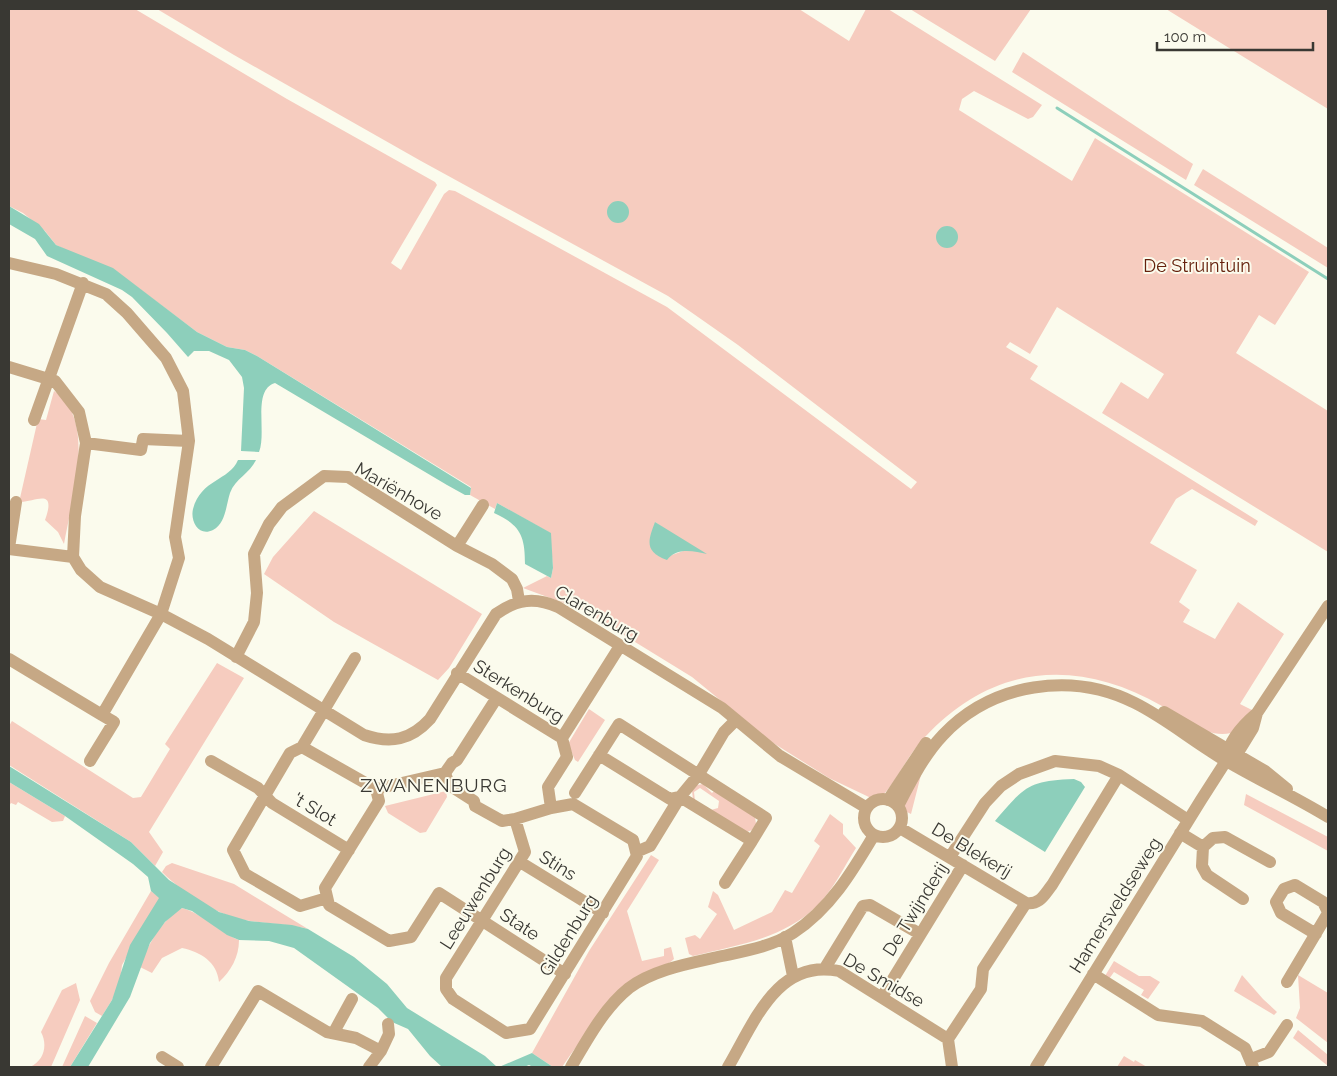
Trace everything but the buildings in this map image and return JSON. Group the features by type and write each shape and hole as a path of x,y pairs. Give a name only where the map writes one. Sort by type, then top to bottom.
{"street":[{"path":"9,263 83,283 106,294 127,313 166,358 183,391 189,442 175,537 179,558 162,614 102,715"},
{"path":"34,420 83,283"},
{"path":"9,367 55,381 79,412 86,443 75,516 72,557 9,548 16,502"},
{"path":"86,443 142,450 143,439 189,442"},
{"name":"Mariënhove","path":"236,657 254,622 257,593 254,554 269,524 282,507 324,476 348,478 457,546 492,564 512,579 518,589 519,602"},
{"path":"457,546 482,505"},
{"name":"Clarenburg","path":"72,557 81,570 100,587 162,614 364,735 378,740 392,741 408,737 420,730 430,719 457,673 496,614 508,606 519,602 544,601 558,607 722,708 780,756 867,808"},
{"name":"Hamersveldseweg","path":"1036,1067 1230,754 1245,723 1257,713 1328,606"},
{"path":"551,808 548,787 567,757 562,738 620,646"},
{"path":"355,658 302,748 290,753 233,850 245,874 300,906 327,898 325,888 379,801 376,789"},
{"path":"9,660 114,722 90,761"},
{"name":"Sterkenburg","path":"457,673 496,699 562,738"},
{"path":"893,803 928,754 958,722 976,709 998,697 1040,686 1083,687 1120,696 1146,709 1230,754 1262,782 1300,800 1328,817"},
{"path":"302,748 376,789 445,773 452,763 457,760 496,699"},
{"path":"445,773 449,786 474,801 475,806 502,821 573,804 633,840 636,852 650,846 680,797 699,774 724,732 736,720"},
{"path":"575,793 619,724 766,818 726,883"},
{"path":"599,755 670,799 680,797 752,841"},
{"name":"'t Slot","path":"211,761 258,788 266,794 272,803 350,850"},
{"path":"950,858 985,804 1001,786 1019,774 1056,761 1099,766 1119,775 1188,820"},
{"path":"952,1067 948,1038 982,989 983,969 1026,903 1033,904 1041,900 1052,885 1119,775"},
{"path":"873,802 893,803 902,816 900,828 888,837 874,835 865,823 867,808 873,802"},
{"name":"Leeuwenburg","path":"446,978 525,852 515,819"},
{"name":"De Blekerij","path":"900,828 1026,903"},
{"path":"1180,833 1203,847"},
{"path":"571,1067 607,1010 629,988 672,968 755,949 785,937 820,914 837,892 874,835"},
{"path":"1243,899 1207,875 1202,866 1203,847 1213,838 1225,837 1270,862"},
{"name":"Gildenburg","path":"446,978 446,989 452,1000 506,1033 530,1029 603,913 637,856 636,852"},
{"name":"Stins","path":"520,862 603,913"},
{"name":"De Twijnderij","path":"882,997 963,865"},
{"path":"1287,982 1327,917 1323,902 1295,885 1284,889 1276,902 1281,913 1316,934"},
{"name":"State","path":"327,898 329,905 389,941 411,937 439,893 565,974"},
{"path":"826,968 863,906 870,905 920,934"},
{"path":"785,937 793,976"},
{"name":"De Smidse","path":"728,1067 764,1006 778,987 793,976 810,969 826,968 839,971 948,1038"},
{"path":"1093,974 1158,1015 1202,1020 1245,1048 1252,1063 1269,1052 1287,1025"},
{"path":"211,1067 258,991 327,1032 356,1038 381,1051"},
{"path":"334,1032 352,999"},
{"path":"370,1067 381,1051 389,1034 388,1024"},
{"path":"162,1058 178,1067"}],"green space":[{"name":"De Struintuin","path":"9,9 135,9 287,99 435,182 437,185 391,263 401,270 444,194 449,190 455,191 667,307 911,489 917,482 738,345 668,296 421,161 157,9 799,9 849,41 866,9 888,9 1042,105 1033,117 1028,119 974,91 962,99 959,110 1072,181 1095,138 1309,272 1275,325 1259,315 1236,353 1328,411 1328,552 1102,413 1121,382 1148,399 1164,374 1057,307 1030,354 1010,342 1006,347 1038,366 1030,379 1258,521 1255,526 1192,489 1176,499 1150,543 1197,570 1179,602 1190,610 1183,622 1215,639 1238,602 1284,634 1240,704 1252,710 1231,733 1213,733 1204,730 1130,690 1099,680 1068,675 1037,676 1007,682 979,694 951,713 919,744 892,784 880,798 871,798 829,778 770,741 692,677 583,610 523,588 547,576 551,578 553,568 550,533 497,503 495,509 470,495 471,487 257,356 245,350 227,347 197,332 129,281 56,245 45,231 23,213 9,206","holes":["655,522 695,551 686,550 669,556"]},
{"path":"910,9 1031,9 995,61"},
{"path":"1166,9 1328,9 1328,109"},
{"path":"1023,52 1193,164 1186,180 1012,72"},
{"path":"1203,169 1328,248 1328,268 1194,185"},
{"path":"54,391 67,404 75,421 78,441 76,484 64,544 58,532 45,520 48,510 46,500 38,499 21,502 20,498 38,419 46,420"},
{"path":"314,511 482,614 449,668 438,680 334,622 264,574 273,557"},
{"path":"217,663 244,678 149,832 163,852 155,866 131,842 9,765 9,726 12,721 133,798 141,797 170,749 165,744"},
{"path":"589,709 605,720 578,762 575,760 568,744"},
{"path":"923,767 911,814 903,810 904,802"},
{"path":"9,782 65,816 63,821 52,822 18,802 16,805 11,803 9,806"},
{"path":"703,784 712,793 714,791 755,817 756,824 752,830 747,832 711,810 718,808 719,801 700,788 694,792 695,801 692,791 697,785"},
{"path":"446,791 447,797 426,832 420,833 388,813 385,806"},
{"path":"1246,794 1328,837 1328,851 1244,805"},
{"path":"830,814 843,824 843,834 856,848 833,886 817,906 789,926 759,939 693,956 689,954 685,938 695,935 700,939 717,914 708,907 713,891 718,895 734,930 772,912 785,890 792,893 820,846 814,841"},
{"path":"651,855 659,860 627,911 642,961 664,956 664,949 671,947 674,959 668,964 650,971 635,983 591,1029 562,1067 553,1067 532,1053 589,951"},
{"path":"172,863 234,884 308,929 238,919 214,910 191,896 162,872 166,866"},
{"path":"151,891 160,898 122,965 120,982 102,1016 95,1012 90,1001 109,963"},
{"path":"182,908 197,914 231,937 239,940 238,952 234,963 219,982 215,969 207,959 196,952 182,948 162,958 152,973 140,967 156,934 174,913"},
{"path":"1114,961 1139,976 1150,976 1160,982 1148,999 1141,995 1144,990 1114,972 1109,979 1105,976"},
{"path":"1242,975 1277,1012 1274,1015 1234,991"},
{"path":"1298,975 1328,993 1328,1043 1296,1018 1300,1008"},
{"path":"76,983 80,1000 51,1067 30,1067 39,1061 41,1057 44,1042 41,1032 62,990"},
{"path":"85,1016 97,1023 70,1067 62,1067"},
{"path":"1298,1030 1328,1055 1328,1066 1293,1038"},
{"path":"1124,1056 1134,1062 1135,1060 1147,1067 1117,1067"}],"water":[{"path":"618,201 626,204 629,212 626,220 618,223 610,220 607,212 610,204"},
{"path":"9,206 39,224 56,245 113,268 197,332 227,347 245,350 257,356 471,488 470,495 465,495 447,485 275,383 268,387 264,394 259,452 241,451 244,388 242,377 229,360 209,351 194,351 188,357 132,297 122,290 47,256 35,239 9,224"},
{"path":"947,226 955,229 958,237 955,245 947,248 939,245 936,237 939,229"},
{"path":"238,460 256,460 232,488 221,523 208,532 200,530 194,523 192,514 197,499 208,486 234,467"},
{"path":"497,503 551,533 553,568 551,578 525,564 522,538 510,522 494,513"},
{"path":"655,522 707,554 686,551 675,553 667,560 660,557 654,553 650,545"},
{"path":"9,766 131,842 169,880 219,912 249,921 292,925 308,929 354,957 387,984 407,1008 485,1056 497,1067 442,1067 430,1056 408,1029 392,1022 378,1008 294,948 269,941 239,940 227,935 192,911 182,908 165,922 150,943 130,997 88,1067 70,1067 112,1000 130,945 159,898 151,891 148,877 133,864 65,816 9,782"},
{"path":"1074,779 1081,782 1085,787 1045,852 995,821 1028,788 1046,781"},
{"path":"532,1053 553,1067 533,1067 529,1065 524,1067 499,1067"}],"waterway":[{"path":"1057,108 1328,279"}],"district":[{"name":"ZWANENBURG","path":"434,785"}]}
